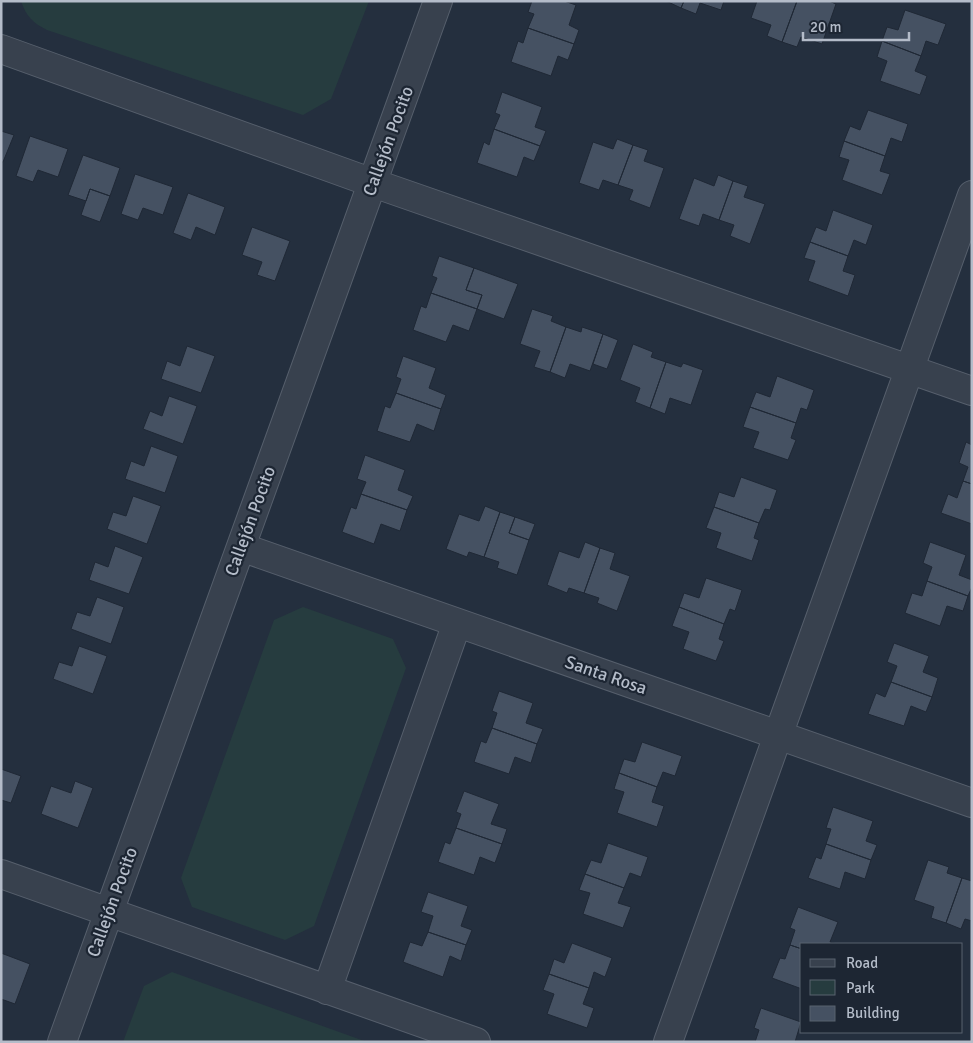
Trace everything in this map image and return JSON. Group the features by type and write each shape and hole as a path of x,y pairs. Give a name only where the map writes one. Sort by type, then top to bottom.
{"street":[{"name":"Callejón Pocito","path":"62,1042 438,1"},
{"path":"1,49 373,182 972,391"},
{"path":"668,1042 972,195"},
{"name":"Santa Rosa","path":"241,547 972,802"},
{"path":"327,990 457,623"},
{"path":"1,874 476,1042"}],"green space":[{"path":"21,1 369,1 331,99 303,115 47,30 31,18 25,11"},
{"path":"303,607 393,639 406,668 314,926 285,940 192,907 181,878 274,620"},
{"path":"172,972 367,1042 123,1042 144,986"}],"building":[{"path":"532,1 564,1 576,5 569,25 579,30 574,44 528,28 534,14 528,12"},
{"path":"666,1 684,1 681,8"},
{"path":"684,1 724,1 721,10 700,3 696,14 681,8"},
{"path":"757,1 797,1 782,42 767,36 771,25 751,18"},
{"path":"797,1 829,1 836,4 822,44 801,37 797,47 782,42"},
{"path":"905,10 946,24 938,45 926,41 921,56 882,41 887,27 898,30"},
{"path":"528,28 574,44 568,60 558,56 551,76 511,62 518,41 523,43"},
{"path":"882,41 921,56 915,71 927,76 920,95 880,81 887,61 877,57"},
{"path":"502,92 542,107 535,127 546,131 540,146 494,129 500,115 495,113"},
{"path":"868,110 908,124 902,142 891,138 885,156 844,141 850,126 860,130"},
{"path":"494,129 540,146 534,161 524,157 517,177 477,163 484,142 489,145"},
{"path":"1,131 14,135 3,162 1,162"},
{"path":"30,136 68,149 58,177 38,170 33,182 16,176"},
{"path":"617,139 633,145 618,185 603,180 599,190 579,183 593,142 613,149"},
{"path":"844,141 885,156 880,171 890,174 882,195 842,180 849,160 839,157"},
{"path":"633,145 648,150 644,161 664,168 650,208 629,200 633,190 618,185"},
{"path":"83,155 120,168 110,196 90,189 86,201 68,195"},
{"path":"135,174 173,187 163,215 143,208 138,220 121,214"},
{"path":"718,175 733,181 719,220 703,214 699,226 679,219 694,178 714,186"},
{"path":"733,181 748,186 744,197 765,204 750,244 730,236 734,225 719,220"},
{"path":"90,189 110,196 100,222 81,215"},
{"path":"188,193 225,207 215,235 196,227 191,240 173,233"},
{"path":"833,210 873,225 866,245 854,240 848,256 810,242 816,227 826,231"},
{"path":"252,227 290,241 275,281 257,275 262,262 242,255"},
{"path":"810,242 848,256 843,271 855,275 848,296 808,281 815,261 804,258"},
{"path":"439,256 474,268 466,290 482,295 477,309 431,293 437,278 432,276"},
{"path":"474,268 518,284 504,319 477,309 482,295 466,290"},
{"path":"431,293 477,309 469,331 453,325 446,342 413,330 421,306 426,308"},
{"path":"532,309 553,316 551,321 566,327 550,372 534,367 540,351 520,344"},
{"path":"566,327 581,332 582,327 603,334 590,371 570,364 565,378 550,372"},
{"path":"603,334 618,340 607,369 593,364"},
{"path":"633,344 653,352 651,357 666,362 650,408 635,402 640,388 620,380"},
{"path":"187,346 215,356 201,393 161,379 167,361 180,366"},
{"path":"403,356 436,368 429,388 446,395 441,409 396,393 401,379 396,377"},
{"path":"666,362 681,367 683,363 703,370 691,405 670,398 665,414 650,408"},
{"path":"777,376 814,390 807,410 801,408 796,423 750,407 756,392 770,397"},
{"path":"396,393 441,409 434,431 417,424 410,442 377,431 385,406 390,408"},
{"path":"169,396 197,406 183,444 143,429 150,411 162,416"},
{"path":"750,407 796,423 791,438 796,440 788,460 753,448 759,432 743,427"},
{"path":"966,442 972,445 972,484 963,481 968,467 959,463"},
{"path":"151,446 178,456 165,493 125,479 131,461 144,466"},
{"path":"365,455 405,470 398,490 413,496 407,510 361,494 366,482 357,479"},
{"path":"741,477 777,490 770,510 765,509 759,523 714,507 719,492 734,497"},
{"path":"963,481 972,484 972,524 941,513 948,494 957,498"},
{"path":"361,494 407,510 400,531 381,524 374,544 342,532 351,507 356,509"},
{"path":"133,496 161,506 147,544 107,529 113,512 126,516"},
{"path":"485,506 500,512 484,557 469,552 467,557 446,549 459,514 479,521"},
{"path":"714,507 759,523 754,538 759,540 752,561 716,548 721,533 706,528"},
{"path":"500,512 515,517 509,533 529,540 517,575 497,568 499,562 484,557"},
{"path":"515,517 535,524 529,540 509,533"},
{"path":"585,542 600,548 584,593 569,588 567,593 547,585 559,551 579,558"},
{"path":"930,542 966,555 959,575 972,580 972,587 968,596 927,581 932,567 923,563"},
{"path":"115,546 143,557 129,594 89,580 95,562 108,567"},
{"path":"600,548 615,553 610,569 630,576 617,611 597,603 599,598 584,593"},
{"path":"706,578 742,590 735,611 730,609 724,624 679,607 684,593 699,598"},
{"path":"927,581 968,596 963,611 947,606 940,626 905,613 912,593 922,596"},
{"path":"97,597 124,607 111,644 71,629 77,612 90,616"},
{"path":"679,607 724,624 719,639 724,641 716,661 683,649 689,632 672,626"},
{"path":"894,643 929,656 923,672 938,678 932,697 891,682 897,666 887,662"},
{"path":"79,646 107,656 93,694 53,679 59,662 72,666"},
{"path":"891,682 932,697 926,712 911,706 904,726 868,714 876,693 885,697"},
{"path":"499,691 533,703 526,723 543,729 537,744 492,728 497,713 492,711"},
{"path":"492,728 537,744 531,763 515,757 509,774 474,762 481,741 486,743"},
{"path":"642,742 682,756 675,776 663,772 657,787 619,773 624,759 635,762"},
{"path":"1,769 21,776 11,803 1,800"},
{"path":"619,773 657,787 652,802 664,806 657,827 617,813 624,792 614,789"},
{"path":"75,781 93,788 78,828 41,814 51,786 71,793"},
{"path":"464,791 499,804 491,824 507,829 502,844 456,828 461,814 456,812"},
{"path":"833,807 873,821 866,841 877,845 871,860 826,844 831,829 826,828"},
{"path":"456,828 502,844 495,863 480,857 474,875 438,862 445,842 450,844"},
{"path":"608,843 648,857 641,877 630,873 624,888 585,874 591,860 601,863"},
{"path":"826,844 871,860 865,879 845,872 840,889 808,878 816,857 821,859"},
{"path":"928,860 949,867 947,873 962,878 946,923 931,918 934,907 914,900"},
{"path":"585,874 624,888 618,903 631,907 623,928 583,914 590,893 579,890"},
{"path":"962,878 972,881 972,921 965,919 961,929 946,923"},
{"path":"428,892 468,906 461,926 472,930 466,945 428,932 433,916 421,912"},
{"path":"798,907 838,922 830,942 834,943 800,943 800,948 790,945 795,930 790,928"},
{"path":"428,932 466,945 461,961 450,956 443,977 403,962 410,942 422,946"},
{"path":"572,943 612,958 605,977 594,972 589,988 549,974 554,959 564,963"},
{"path":"790,945 800,948 800,988 772,978 780,958 785,959"},
{"path":"1,953 30,964 15,1004 1,999"},
{"path":"549,974 589,988 583,1004 594,1008 587,1028 547,1014 554,994 543,990"},
{"path":"761,1008 800,1022 795,1042 755,1042 759,1030 754,1028"}]}
